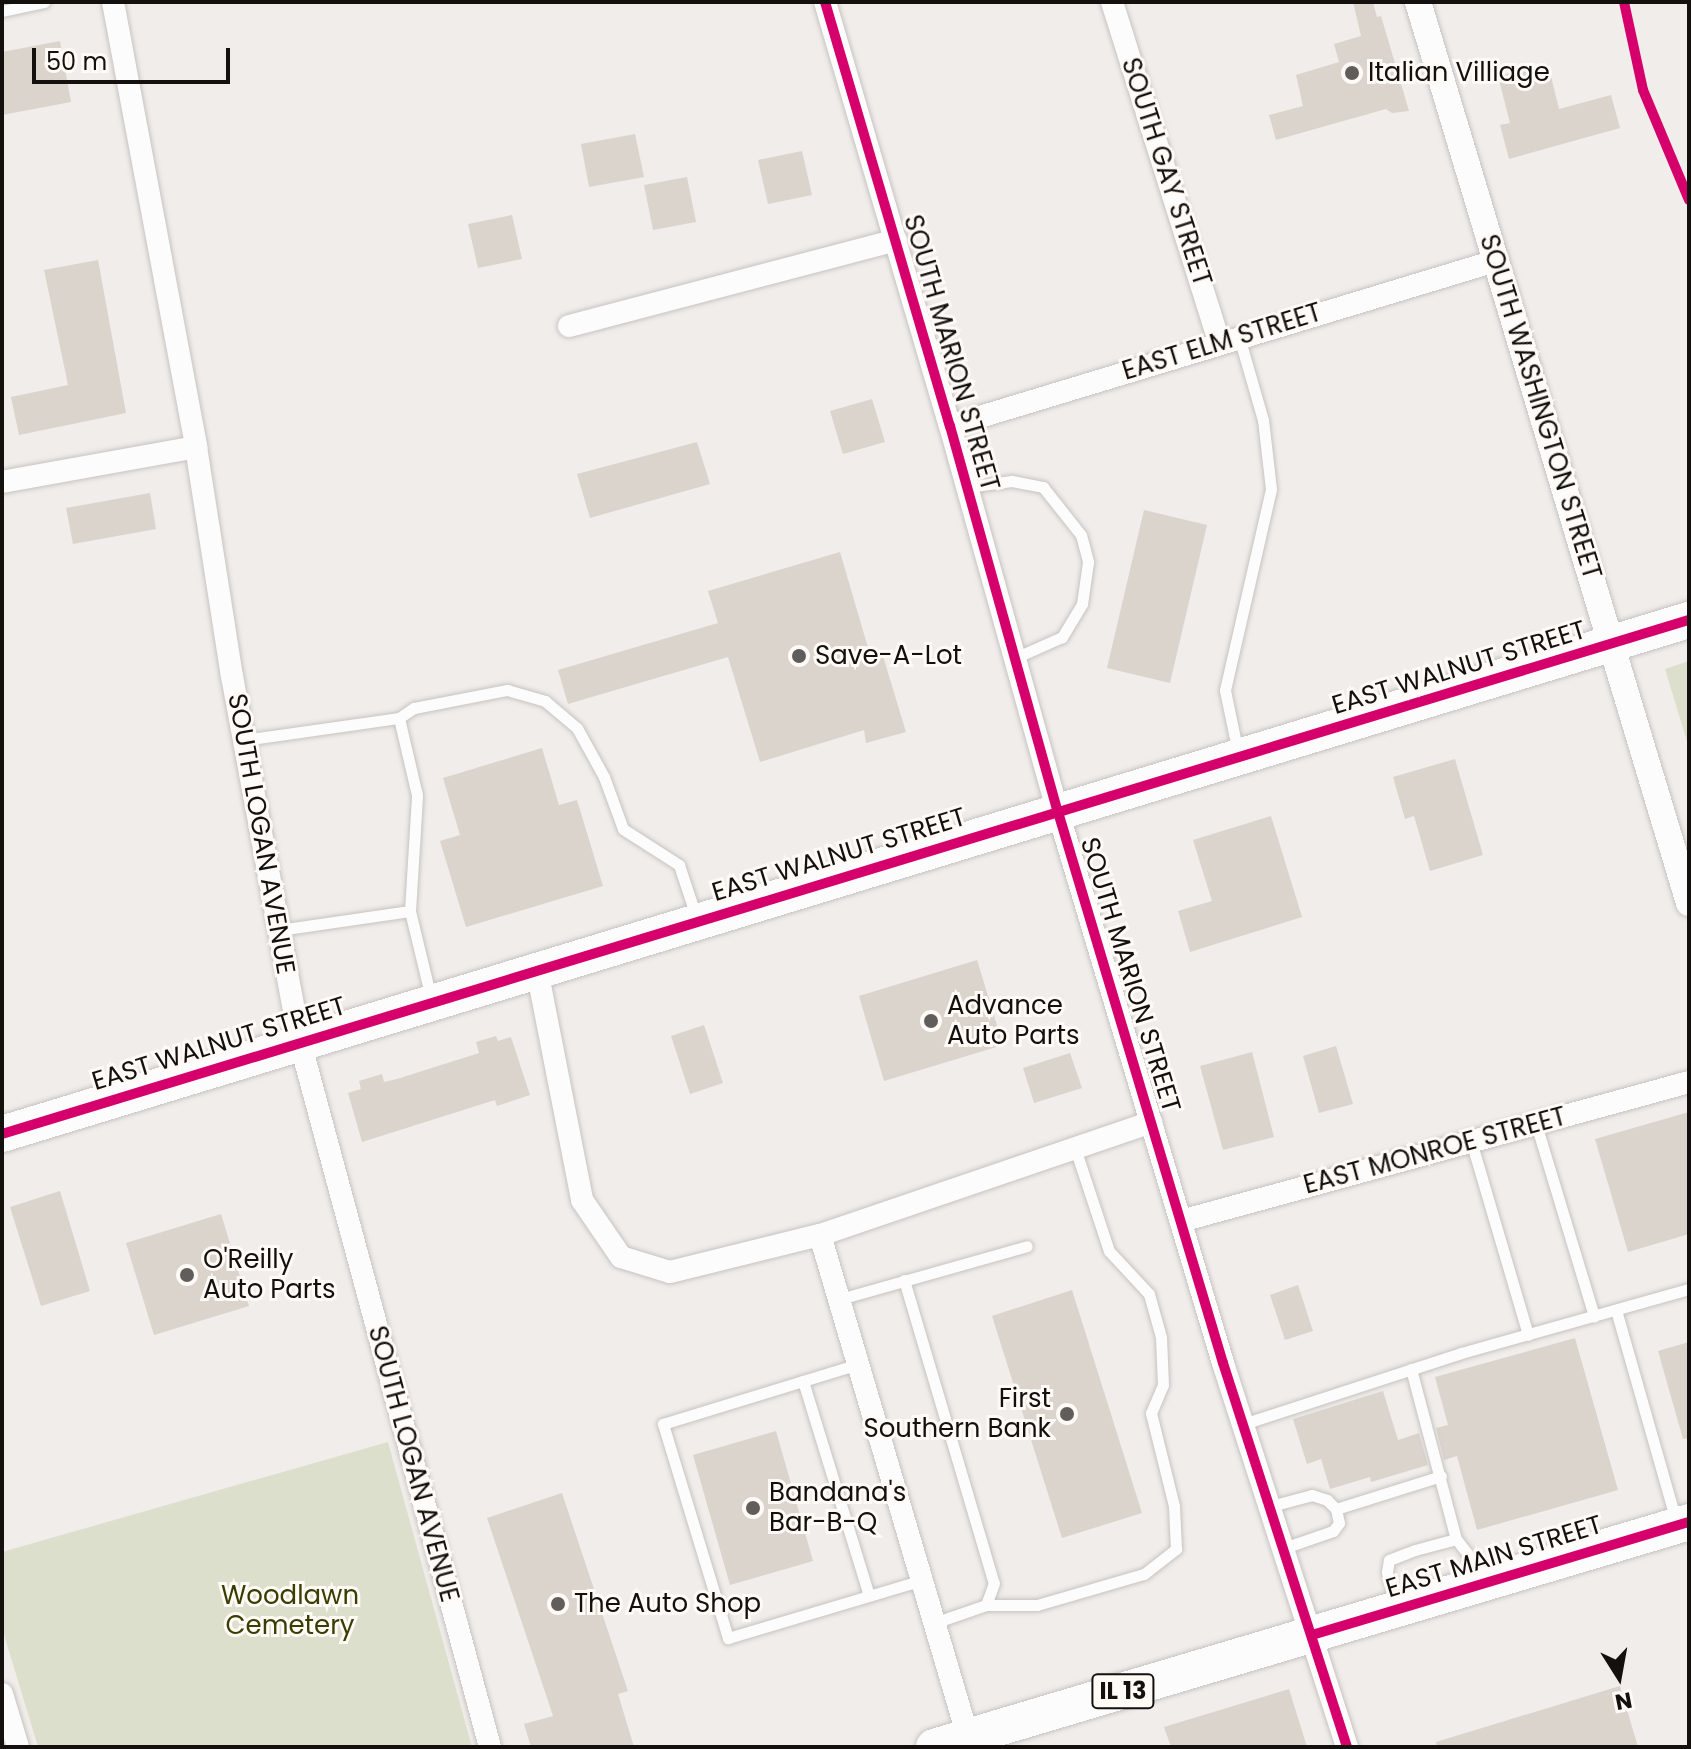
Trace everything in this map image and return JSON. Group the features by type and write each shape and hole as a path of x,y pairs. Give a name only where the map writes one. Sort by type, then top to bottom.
{"highway":[{"name":"EAST WALNUT STREET","path":"2,1134 1689,620"},
{"name":"EAST MAIN STREET","path":"934,1747 1397,1609 1685,1529"}],"street":[{"name":"SOUTH LOGAN AVENUE","path":"113,2 196,447 244,740 300,1042 490,1747"},
{"name":"SOUTH MARION STREET","path":"825,2 950,426 1058,812 1243,1424 1347,1747"},
{"name":"SOUTH GAY STREET","path":"1112,2 1229,339"},
{"name":"SOUTH WASHINGTON STREET","path":"1418,2 1689,903"},
{"path":"569,326 896,240"},
{"name":"EAST ELM STREET","path":"950,426 1229,339 1495,261"},
{"path":"2,482 196,447"},
{"path":"537,970 582,1200 621,1257 670,1272 820,1235 1151,1122"},
{"name":"EAST MONROE STREET","path":"1181,1221 1689,1082"},
{"path":"820,1235 968,1737"},
{"path":"2,1694 18,1747"}],"lane":[{"path":"2,11 44,2"},
{"path":"1229,339 1263,420 1271,489 1225,690 1240,757"},
{"path":"967,487 1012,481 1043,487 1081,535 1088,562 1082,604 1062,637 1015,658"},
{"path":"244,740 399,718 414,708 507,690 545,701 577,728 604,777 623,829 679,865 698,920"},
{"path":"399,718 417,795 410,911 432,1002"},
{"path":"279,930 410,911"},
{"path":"1536,1124 1594,1316"},
{"path":"1471,1141 1528,1335"},
{"path":"934,1623 986,1605 1037,1605 1144,1574 1176,1549 1174,1506 1151,1413 1163,1385 1161,1337 1149,1294 1109,1251 1075,1148"},
{"path":"840,1299 1027,1246"},
{"path":"904,1280 994,1583 986,1605"},
{"path":"1243,1424 1411,1369 1689,1289"},
{"path":"1616,1310 1685,1529"},
{"path":"858,1364 663,1424 728,1638 922,1580"},
{"path":"1411,1369 1456,1539 1467,1553 1480,1585"},
{"path":"803,1381 869,1595"},
{"path":"1336,1509 1441,1476"},
{"path":"1271,1506 1312,1495 1327,1500 1336,1509 1339,1523 1333,1531 1284,1548"},
{"path":"1397,1609 1387,1572 1389,1560 1456,1539"}],"green space":[{"path":"1689,661 1689,748 1665,669"},
{"name":"Woodlawn Cemetery","path":"388,1442 472,1747 38,1747 2,1628 2,1552"}],"building":[{"name":"Italian Villiage","path":"1353,2 1373,2 1377,17 1381,16 1409,111 1392,113 1386,109 1276,140 1269,115 1303,106 1296,75 1339,62 1334,44 1361,36"},
{"path":"60,41 71,102 2,115 2,52"},
{"path":"1548,64 1559,109 1611,95 1620,128 1509,159 1500,125 1510,123 1498,76"},
{"path":"635,134 644,177 589,187 581,144"},
{"path":"802,151 812,195 768,204 758,160"},
{"path":"687,177 696,222 653,230 644,185"},
{"path":"512,215 522,259 478,268 468,224"},
{"path":"98,260 126,413 19,435 11,397 68,385 44,270"},
{"path":"872,399 885,442 843,454 830,411"},
{"path":"697,442 710,484 590,518 577,474"},
{"path":"150,493 156,529 73,544 66,508"},
{"path":"1144,510 1207,525 1170,683 1107,668"},
{"name":"Save-A-Lot","path":"840,552 871,658 882,653 906,732 866,743 864,730 760,762 728,657 568,704 558,670 718,623 708,591"},
{"path":"542,748 559,805 577,800 603,886 466,927 440,841 460,835 443,778"},
{"path":"1455,759 1483,855 1430,871 1414,816 1405,819 1393,777"},
{"path":"1271,816 1302,917 1190,952 1178,911 1212,901 1193,840"},
{"name":"Advance Auto Parts","path":"977,960 1003,1045 884,1081 859,996"},
{"path":"704,1025 723,1083 690,1094 671,1036"},
{"path":"496,1036 498,1041 511,1037 530,1095 497,1106 495,1100 362,1142 348,1093 361,1089 359,1081 382,1074 384,1082 397,1079 479,1053 476,1042"},
{"path":"1336,1046 1353,1104 1319,1113 1303,1056"},
{"path":"1252,1052 1274,1137 1223,1150 1200,1066"},
{"path":"1070,1053 1082,1088 1034,1103 1023,1068"},
{"path":"1689,1112 1689,1234 1628,1252 1595,1139"},
{"path":"60,1191 90,1291 41,1306 10,1207"},
{"name":"O'Reilly Auto Parts","path":"221,1214 249,1306 154,1335 126,1243"},
{"path":"1298,1285 1313,1331 1285,1340 1270,1295"},
{"name":"First Southern Bank","path":"1072,1290 1142,1513 1062,1538 992,1316"},
{"path":"1575,1338 1618,1490 1477,1530 1457,1456 1444,1460 1436,1428 1448,1425 1435,1377"},
{"path":"1689,1342 1689,1438 1683,1439 1658,1351"},
{"path":"1383,1391 1398,1440 1419,1433 1428,1465 1371,1482 1370,1477 1330,1489 1321,1459 1307,1464 1293,1419"},
{"name":"Bandana's Bar-B-Q","path":"776,1431 813,1561 730,1585 693,1455"},
{"name":"The Auto Shop","path":"562,1493 628,1691 618,1694 634,1747 531,1747 524,1724 553,1716 487,1518"},
{"path":"1620,1686 1638,1747 1437,1747 1436,1742"},
{"path":"1289,1689 1307,1747 1171,1747 1164,1727"}],"cycle path":[{"path":"825,2 950,426 1058,812 1223,1363 1347,1747"},
{"path":"1624,2 1643,90 1689,200"},
{"path":"2,1134 1689,620"},
{"path":"1312,1635 1689,1522"}],"place":[{"name":"Italian Villiage","path":"1352,73"},
{"name":"Save-A-Lot","path":"799,656"},
{"name":"Advance Auto Parts","path":"931,1021"},
{"name":"O'Reilly Auto Parts","path":"187,1275"},
{"name":"First Southern Bank","path":"1067,1414"},
{"name":"Bandana's Bar-B-Q","path":"753,1508"},
{"name":"The Auto Shop","path":"558,1604"}]}
